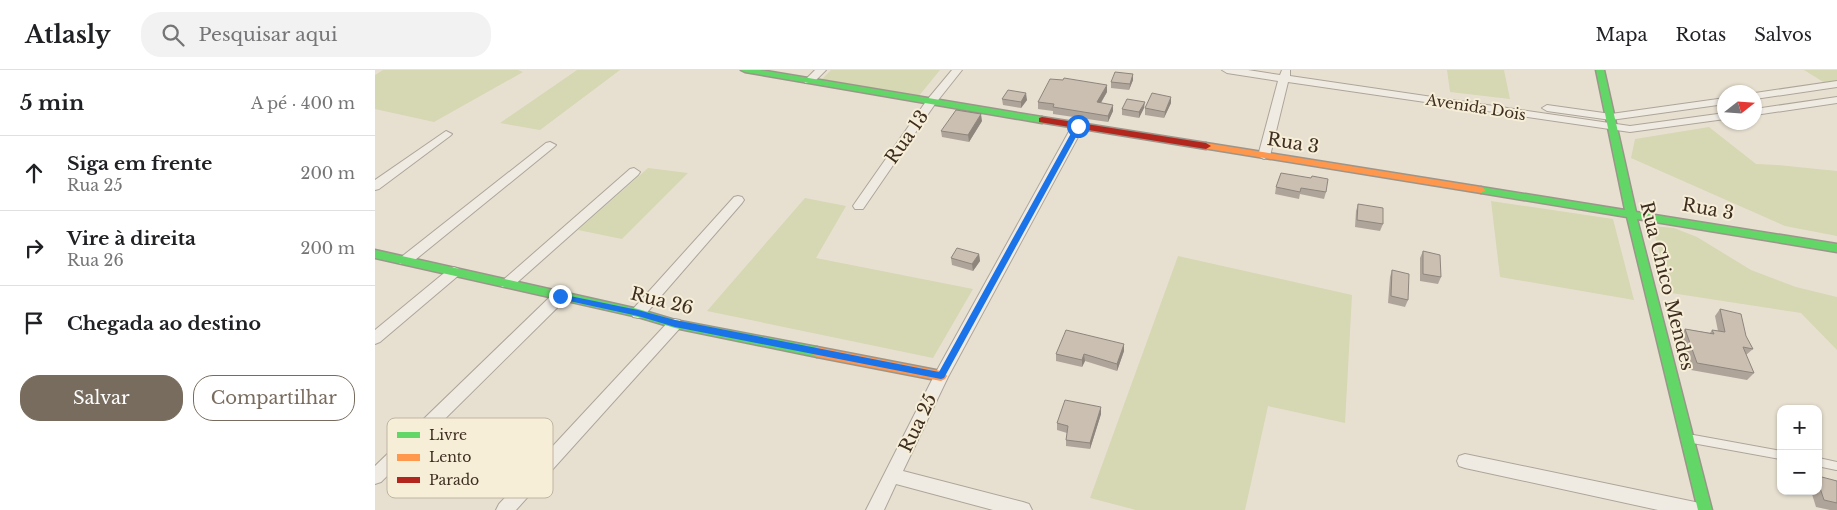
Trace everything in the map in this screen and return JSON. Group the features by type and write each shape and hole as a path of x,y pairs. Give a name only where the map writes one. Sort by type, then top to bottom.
{"street":[{"name":"Rua 3","path":"745,70 1078,126 1837,248"},
{"path":"809,81 821,70"},
{"name":"Rua 13","path":"859,206 931,102 957,70"},
{"name":"Avenida Dois","path":"1227,70 1287,73 1612,122 1630,129 1717,117"},
{"name":"Rua Chico Mendes","path":"1600,70 1631,214 1705,510"},
{"path":"1263,156 1287,73"},
{"path":"1762,95 1837,84"},
{"path":"1762,111 1837,100"},
{"name":"Avenida Dois","path":"1612,122 1717,102"},
{"name":"Rua 25","path":"875,510 941,376 1078,126"},
{"path":"375,186 446,134"},
{"path":"405,260 550,145"},
{"path":"507,284 634,172"},
{"path":"638,313 738,200"},
{"name":"Rua 26","path":"375,254 638,313 675,324 941,376"},
{"path":"375,338 454,272"},
{"path":"435,418 560,296"},
{"path":"553,457 675,324"},
{"path":"1465,461 1695,510"},
{"path":"375,477 387,465"},
{"path":"893,476 1023,510"},
{"path":"505,510 516,498"}],"lane":[{"path":"1687,438 1777,455"},
{"path":"1822,463 1837,466"}],"green space":[{"path":"383,70 518,70 523,72 434,122 375,109 375,75"},
{"path":"577,70 620,70 540,130 500,123"},
{"path":"831,70 940,70 918,97 820,81"},
{"path":"1447,70 1504,70 1510,99 1450,92"},
{"path":"1804,70 1837,70 1837,81 1825,83"},
{"path":"1709,127 1756,164 1837,171 1837,236 1785,226 1631,158 1635,139"},
{"path":"648,168 688,173 622,239 578,230"},
{"path":"805,198 846,206 816,258 973,289 933,358 707,311"},
{"path":"1491,201 1613,219 1634,300 1500,277"},
{"path":"1652,226 1674,228 1697,237 1751,270 1796,287 1837,297 1837,350 1801,313 1671,293"},
{"path":"1178,256 1352,295 1345,423 1268,406 1245,510 1136,510 1090,498"}],"building":[{"path":"1115,72 1133,74 1130,84 1111,82"},
{"path":"1064,78 1107,85 1097,102 1113,105 1108,116 1053,107 1054,104 1038,102 1050,79 1063,80"},
{"path":"1008,90 1026,93 1021,102 1002,99"},
{"path":"1152,93 1171,97 1165,112 1145,108"},
{"path":"1127,99 1145,102 1139,112 1122,109"},
{"path":"956,110 981,114 968,135 941,131"},
{"path":"1281,173 1328,179 1326,192 1301,188 1300,192 1276,187"},
{"path":"1358,204 1383,208 1383,224 1357,220"},
{"path":"957,248 979,254 972,264 951,258"},
{"path":"1423,251 1440,255 1441,277 1423,274"},
{"path":"1392,270 1409,274 1408,300 1391,296"},
{"path":"1720,309 1741,314 1746,336 1753,349 1743,347 1754,373 1697,363 1685,329 1714,334 1712,330 1725,332"},
{"path":"1066,330 1124,344 1117,364 1084,354 1082,360 1056,354"},
{"path":"1065,400 1101,407 1090,443 1066,440 1068,426 1057,423"},
{"path":"1822,477 1837,481 1837,503 1824,500"}],"traffic: fast":[{"path":"745,70 1042,120"},
{"path":"1600,70 1631,214 1705,510"},
{"path":"1481,190 1837,248"},
{"path":"375,254 638,313 675,324 817,352"}],"traffic: slow":[{"path":"1206,146 1481,190"},
{"path":"817,352 941,376"}],"traffic: jam":[{"path":"1042,120 1206,146"}],"route":[{"path":"560,296 638,313 675,324 941,376 1078,126"}]}
